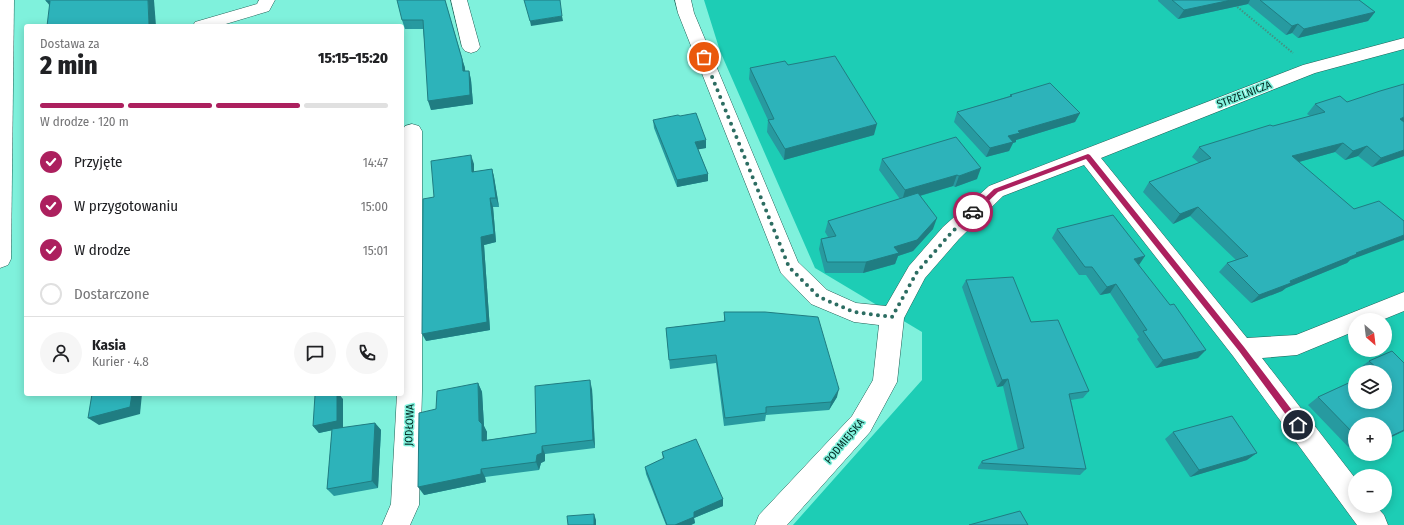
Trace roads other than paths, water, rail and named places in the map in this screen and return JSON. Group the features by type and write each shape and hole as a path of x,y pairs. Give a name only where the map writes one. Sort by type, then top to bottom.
{"main road":[{"path":"0,259 6,0"},
{"path":"207,24 263,7 267,0"},
{"path":"459,0 471,47"},
{"path":"683,0 692,28 789,267 819,297 854,312 892,317"},
{"name":"STRZELNICZA","path":"892,317 917,272 951,233 996,191 1309,69 1404,43"},
{"name":"JODŁOWA","path":"396,525 405,505 410,398 412,131"},
{"path":"1088,156 1241,349 1348,491"},
{"path":"1373,313 1404,300"},
{"name":"PODMIEJSKA","path":"770,525 861,424 885,382 892,317"},
{"path":"1241,349 1296,345 1348,323"},
{"path":"1365,513 1374,525"}]}
